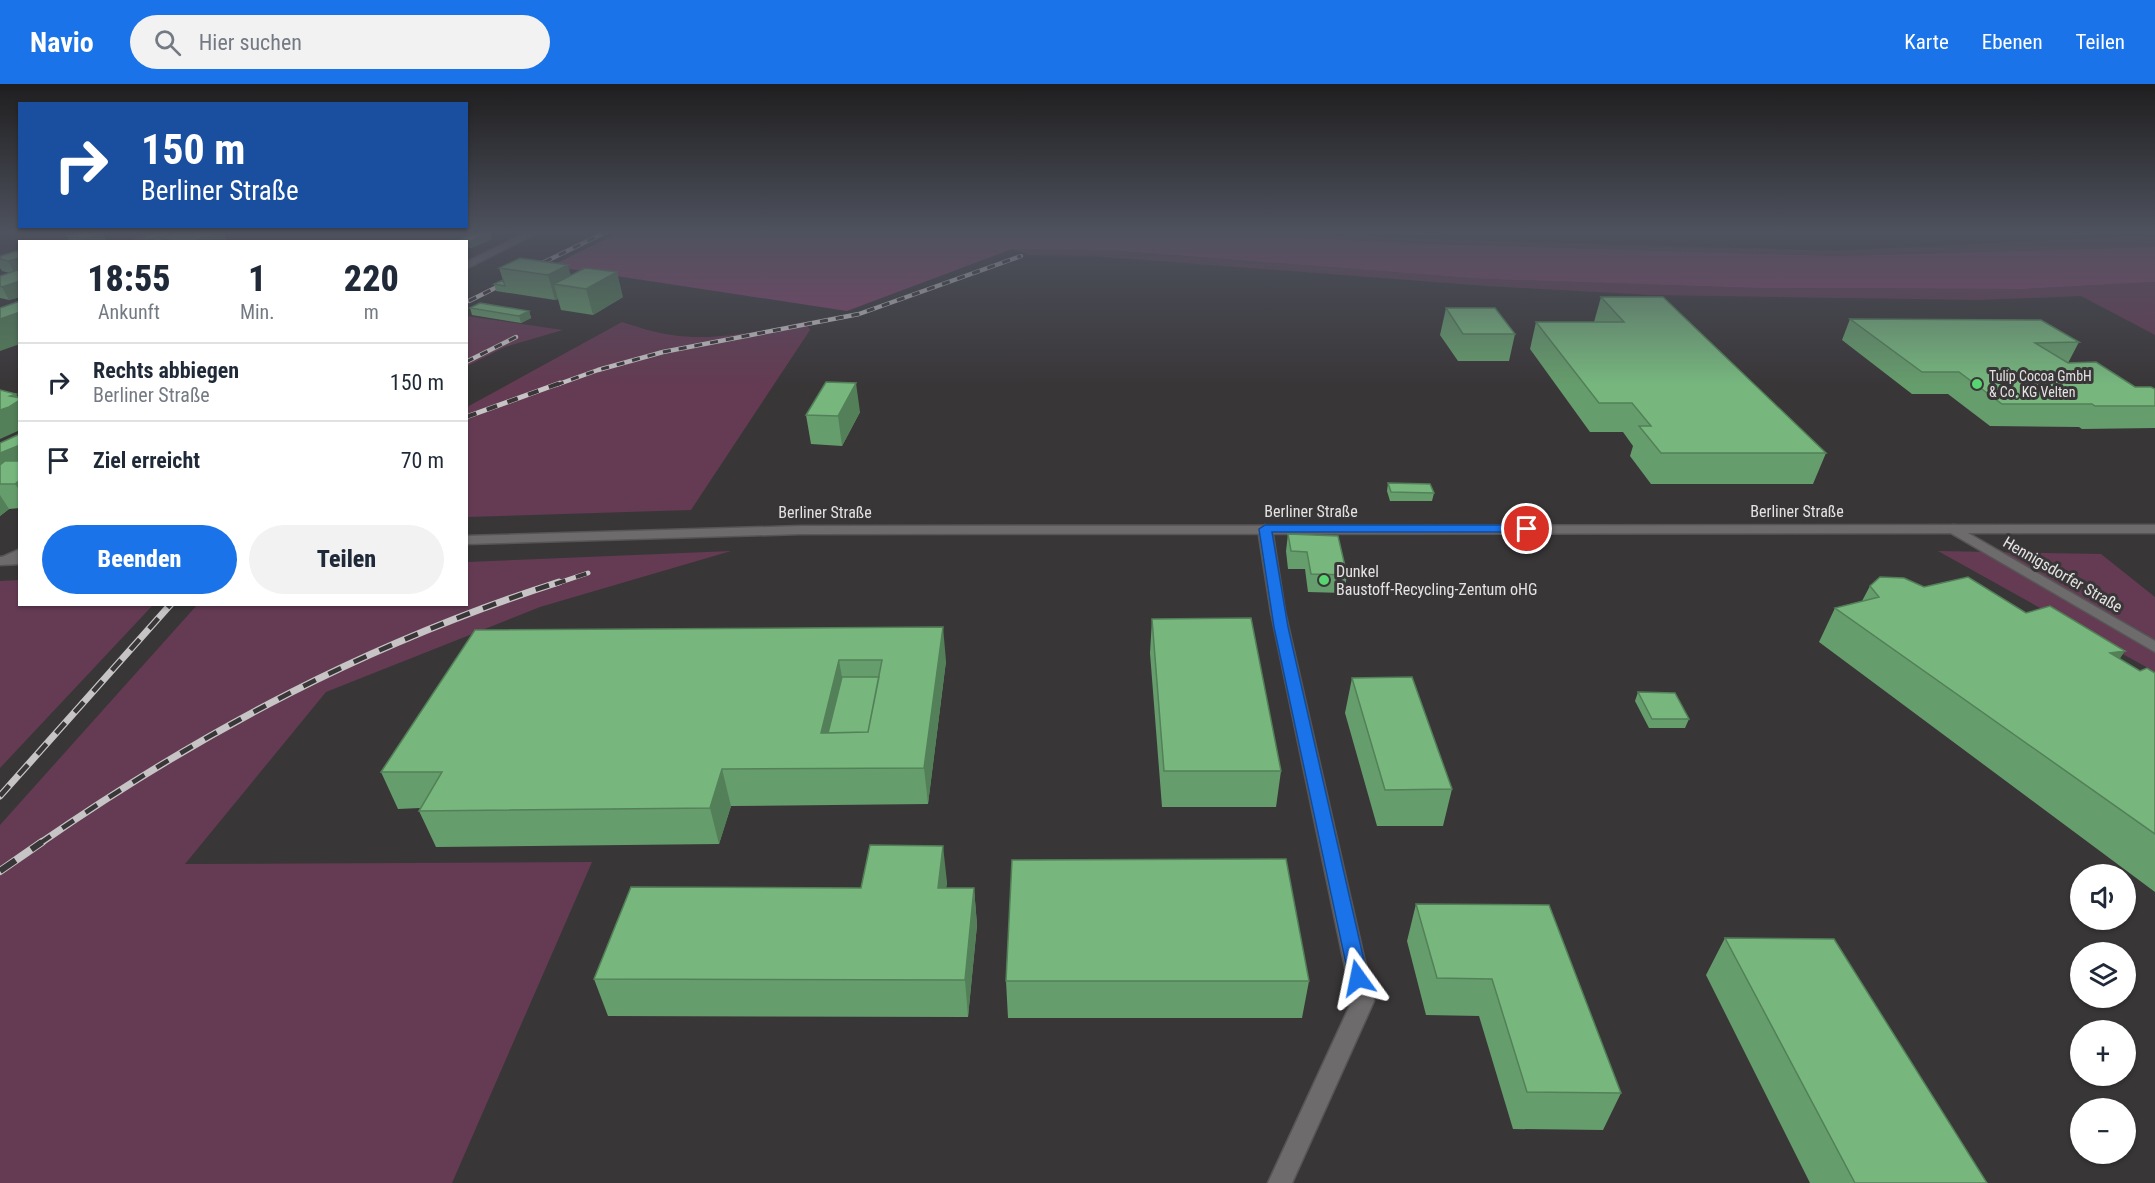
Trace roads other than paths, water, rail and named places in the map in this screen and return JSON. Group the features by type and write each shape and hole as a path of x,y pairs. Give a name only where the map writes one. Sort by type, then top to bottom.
{"main road":[{"path":"1265,529 1281,627 1363,1001 1280,1183"},
{"name":"Hennigsdorfer Straße","path":"1954,529 2155,647"},
{"name":"Berliner Straße","path":"468,540 706,531 2155,529"}],"railway":[{"path":"469,301 504,283"},
{"path":"556,385 598,370 663,352 859,314 945,283"},
{"path":"468,361 516,337"},
{"path":"468,416 560,383"},
{"path":"555,584 588,573"},
{"path":"41,842 163,764 290,693 421,633 559,582"},
{"path":"0,796 169,606"},
{"path":"0,871 41,842"}],"place":[{"name":"Tulip Cocoa GmbH & Co. KG Velten","path":"1977,384"},
{"name":"Dunkel Baustoff-Recycling-Zentum oHG","path":"1324,580"}]}
